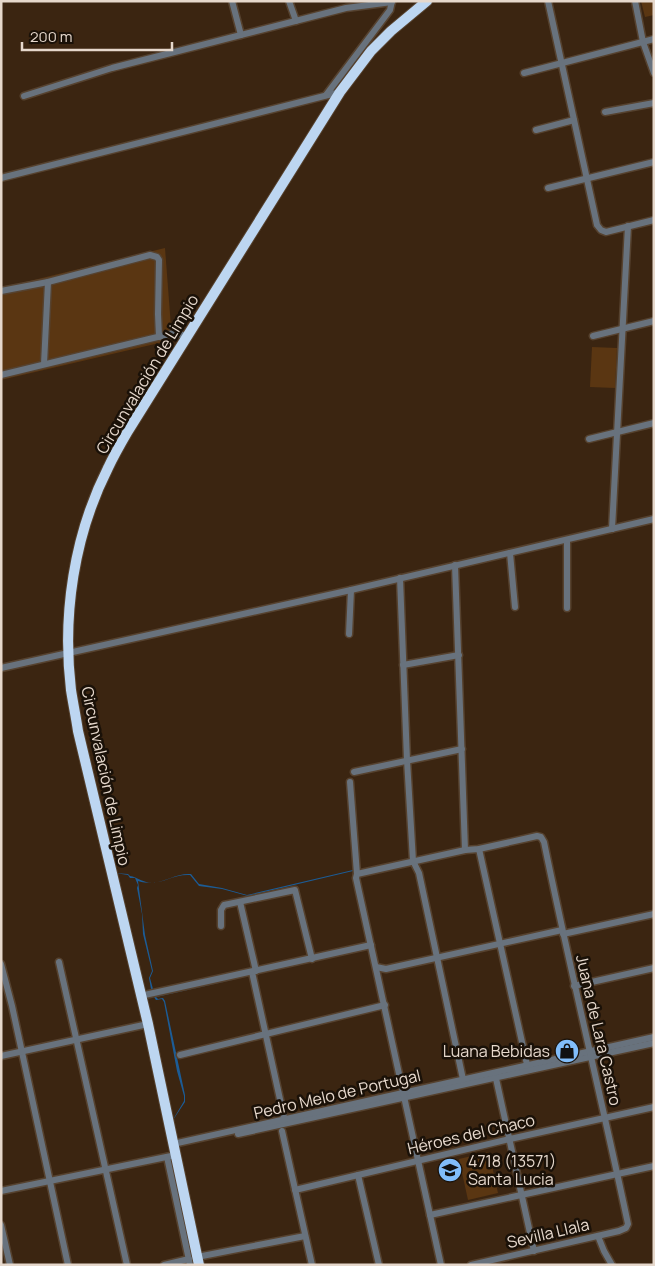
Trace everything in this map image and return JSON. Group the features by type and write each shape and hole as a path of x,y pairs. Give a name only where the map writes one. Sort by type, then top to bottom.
{"highway":[{"name":"Circunvalación de Limpio","path":"194,1261 148,1024 78,731 71,690 69,614 76,560 87,518 107,469 128,431 340,92 371,51 391,31 427,1"}],"street":[{"path":"232,1 241,36"},
{"path":"289,1 296,21"},
{"path":"24,96 112,68 241,36 345,5 392,1 390,10 326,95"},
{"path":"548,1 597,225 606,232 654,220"},
{"path":"635,1 644,42 654,73"},
{"path":"524,73 654,39"},
{"path":"1,178 340,92"},
{"path":"605,112 654,103"},
{"path":"536,130 574,120"},
{"path":"548,188 654,162"},
{"path":"612,529 628,226"},
{"path":"1,291 48,282 150,255 157,257 159,260 158,314 160,337"},
{"path":"44,364 48,282"},
{"path":"593,336 654,321"},
{"path":"1,375 176,333 187,336"},
{"path":"589,439 654,423"},
{"path":"1,668 351,590 654,519"},
{"path":"567,540 568,608"},
{"path":"510,553 515,607"},
{"path":"455,566 465,850"},
{"path":"400,578 407,760 414,861 419,873 463,1082"},
{"path":"349,634 351,590"},
{"path":"404,665 458,655"},
{"path":"354,772 462,748"},
{"path":"350,782 358,874 356,878 441,1265"},
{"name":"Juana de Lara Castro","path":"479,849 537,836 542,837 544,842 562,932 628,1224"},
{"path":"358,874 465,850 479,849 528,1068"},
{"path":"221,926 222,906 295,890 312,959"},
{"path":"240,902 285,1122"},
{"path":"376,967 386,969 500,944 654,914"},
{"path":"140,996 371,945"},
{"path":"59,962 127,1265"},
{"path":"1,964 68,1265"},
{"path":"574,986 654,968"},
{"path":"180,1055 385,1005"},
{"path":"1,1056 148,1024"},
{"name":"Pedro Melo de Portugal","path":"1,1191 105,1169 285,1122 589,1054 654,1037"},
{"name":"Pedro Melo de Portugal","path":"589,1054 654,1042"},
{"path":"496,1075 534,1251"},
{"name":"Héroes del Chaco","path":"295,1190 654,1107"},
{"path":"282,1131 312,1265"},
{"path":"430,1215 654,1166"},
{"path":"358,1175 379,1265"},
{"path":"293,1238 302,1224"},
{"name":"Sevilla Llala","path":"471,1265 624,1230 628,1224"},
{"path":"2,1229 10,1265"},
{"path":"164,1265 194,1261 305,1236"},
{"path":"598,1236 604,1252 612,1265"}],"shaded area":[{"path":"641,1 654,1 654,15 645,17"},
{"path":"165,248 172,340 1,380 1,288"},
{"path":"592,347 617,348 615,388 590,387"},
{"path":"489,1152 498,1193 468,1200 459,1159"}],"water":[{"path":"353,870 248,896 222,889 199,886 190,875 179,876 181,875 191,874 199,884 222,888 247,895"},
{"path":"135,878 150,883 138,881 145,935 153,971 150,978 153,989 151,989 149,978 152,971 143,934 138,885"},
{"path":"250,976 156,997 158,999 163,998 165,1001 185,1095 185,1102 171,1123 184,1101 184,1096 177,1071 164,1002 162,999 156,1000 154,997"}],"place":[{"name":"Luana Bebidas","path":"567,1051"},
{"name":"4718 (13571) Santa Lucia","path":"450,1170"}]}
